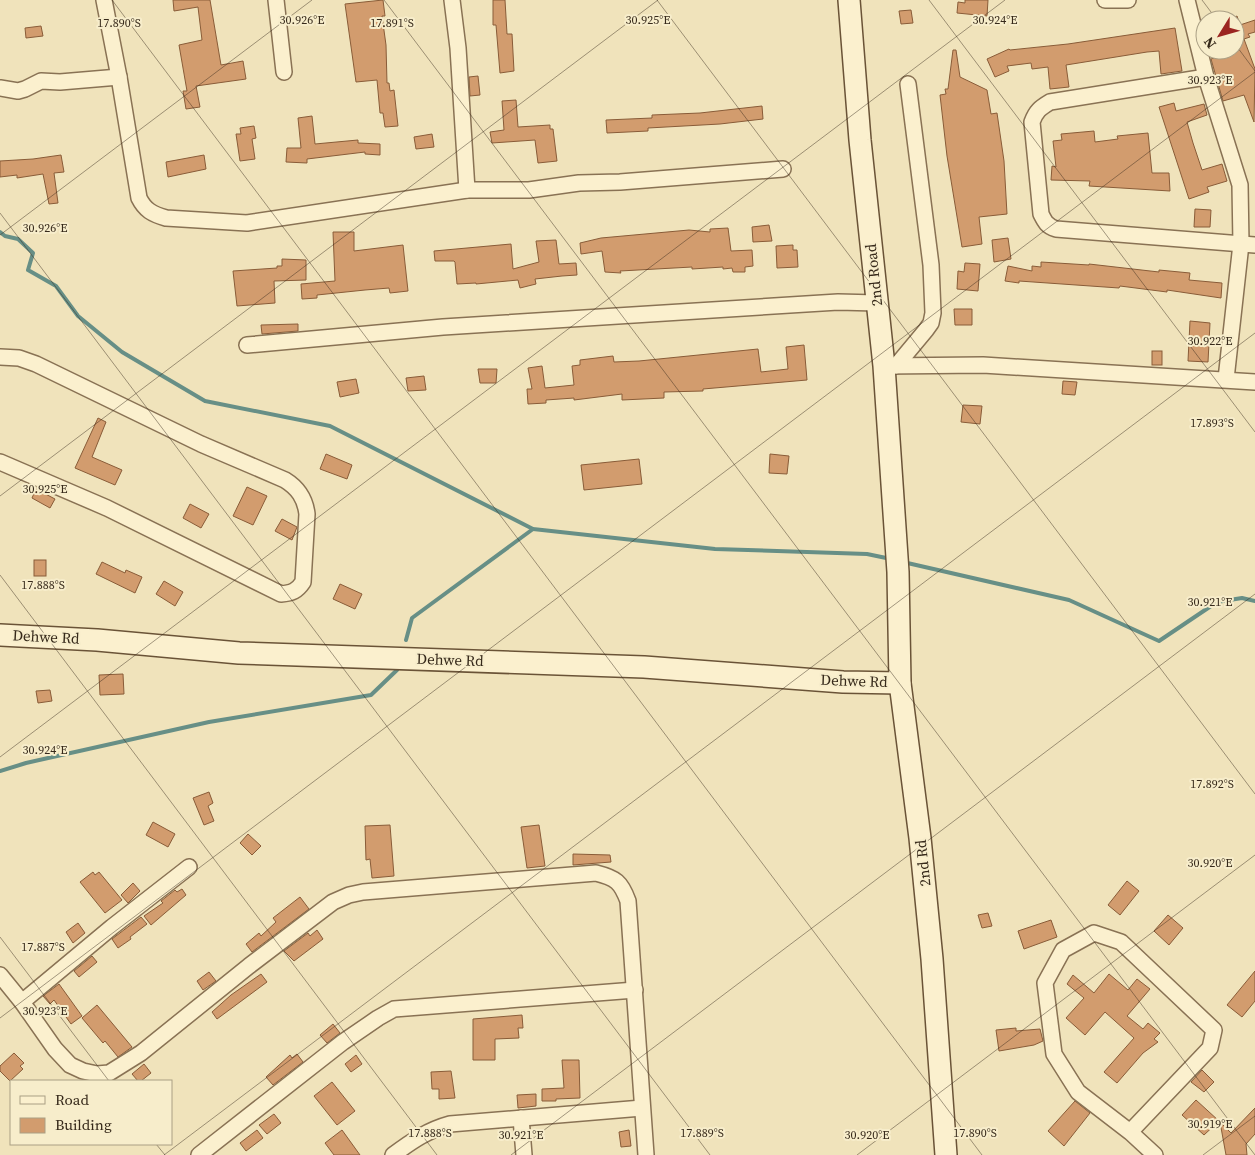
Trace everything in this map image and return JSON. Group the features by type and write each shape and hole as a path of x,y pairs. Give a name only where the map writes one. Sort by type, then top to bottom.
{"street":[{"path":"104,0 139,198 144,208 154,215 166,218 246,223 467,190 529,190 579,183 783,169"},
{"path":"276,0 284,72"},
{"path":"452,0 458,48 467,190"},
{"name":"2nd Road","path":"849,0 860,140 877,303 890,366 897,561"},
{"path":"1105,0 1128,0"},
{"path":"1188,0 1206,77 1240,185 1248,245 1226,379"},
{"path":"0,88 18,91 41,81 60,82 119,77"},
{"path":"1206,77 1050,102 1041,107 1035,113 1032,122 1041,214 1045,222 1050,227 1056,229 1248,245"},
{"path":"890,366 926,330 931,323 933,313 931,265 908,84"},
{"path":"247,345 443,328 838,302 877,303"},
{"path":"0,356 19,358 36,364 162,426 285,480 294,486 306,504 307,514 303,582 298,589 291,593 281,594 107,508 0,462"},
{"path":"890,366 983,365 1255,382"},
{"name":"2nd Rd","path":"897,561 900,683 920,838 932,959 946,1155"},
{"name":"Dehwe Rd","path":"0,635 97,640 239,652 644,667 843,682 900,683"},
{"path":"22,1002 112,927 189,867"},
{"path":"0,975 22,1002 55,1049 70,1065 82,1071 96,1074 109,1073 141,1053 249,966 334,902 349,895 363,892 596,873 611,877 622,887 628,901 646,1155"},
{"path":"1130,1132 1210,1048 1214,1030 1121,942 1094,933 1063,950 1045,983 1054,1054 1078,1092 1130,1132 1155,1155"},
{"path":"199,1155 343,1042 394,1009 634,990"},
{"path":"393,1155 418,1136 450,1124 642,1108"},
{"path":"521,1118 524,1155"}],"building":[{"path":"173,0 210,0 221,65 243,61 246,79 196,86 200,107 186,109 183,91 187,91 179,45 202,40 198,7 174,11"},
{"path":"383,0 385,16 382,16 386,45 387,83 389,83 390,91 394,90 398,126 385,127 383,113 380,113 377,80 356,82 345,4"},
{"path":"493,0 505,0 507,34 512,34 514,71 500,73 496,25 493,25"},
{"path":"965,0 988,0 987,16 957,13 958,2 965,3"},
{"path":"911,10 913,23 901,24 899,11"},
{"path":"1255,20 1255,32 1248,34 1250,37 1245,39 1245,23"},
{"path":"41,26 43,36 26,38 25,28"},
{"path":"1175,28 1182,71 1161,74 1159,51 1147,52 1066,65 1069,87 1050,89 1048,67 1032,69 1031,63 1007,66 1009,71 995,77 987,59 1009,49 1068,44"},
{"path":"1245,42 1255,69 1254,122 1244,95 1223,101 1211,60 1245,60"},
{"path":"953,50 956,50 960,77 987,90 991,114 997,113 1004,161 1007,214 979,217 982,244 962,247 947,156 940,95 946,94 945,89 948,89"},
{"path":"478,76 480,95 470,96 469,77"},
{"path":"516,100 518,127 550,125 550,129 553,129 557,161 538,163 535,140 492,143 490,132 504,130 502,101"},
{"path":"1174,103 1176,111 1204,104 1207,115 1187,122 1193,143 1202,170 1222,164 1227,181 1207,187 1209,192 1189,199 1159,107"},
{"path":"762,106 763,119 720,124 648,128 648,131 607,133 606,120 652,118 652,115 700,113"},
{"path":"312,116 315,144 358,140 358,143 380,144 380,155 365,154 365,152 307,159 307,163 286,162 287,148 301,148 298,118"},
{"path":"254,126 256,138 252,139 255,159 240,161 236,134 241,134 240,128"},
{"path":"1094,131 1095,142 1118,139 1117,136 1148,133 1152,173 1169,173 1170,191 1089,186 1090,181 1051,180 1052,166 1056,167 1053,141 1062,140 1061,134"},
{"path":"432,134 434,147 416,149 414,137"},
{"path":"61,155 64,172 54,173 58,203 49,204 43,174 17,178 17,175 0,177 0,161"},
{"path":"204,155 206,169 168,177 166,162"},
{"path":"1195,209 1211,210 1210,227 1194,227"},
{"path":"769,225 772,241 753,242 752,227"},
{"path":"728,228 731,251 752,250 753,266 745,267 745,272 733,272 732,268 723,269 723,267 692,269 692,267 620,271 621,273 605,272 602,251 581,254 580,243 601,238 689,230 710,232 710,229"},
{"path":"333,232 354,232 354,251 403,245 408,291 390,293 389,288 317,295 317,298 302,299 301,284 335,281"},
{"path":"1008,238 1011,259 994,262 992,240"},
{"path":"556,240 559,264 576,263 577,275 535,279 536,284 520,288 518,280 457,284 455,262 435,261 434,251 511,244 513,269 539,262 536,241"},
{"path":"793,245 793,250 797,250 798,267 777,268 776,246"},
{"path":"282,259 306,260 306,280 274,281 275,303 237,306 233,271 277,268 277,266 282,266"},
{"path":"1041,262 1089,264 1159,272 1159,270 1190,273 1189,280 1222,283 1221,298 1167,290 1167,292 1120,286 1119,288 1005,281 1008,266 1032,271 1032,266 1041,267"},
{"path":"965,263 980,264 978,291 957,289 958,271 964,272"},
{"path":"954,309 972,309 972,325 955,325"},
{"path":"1190,321 1210,323 1208,362 1188,361"},
{"path":"298,324 298,331 262,334 261,325"},
{"path":"804,345 807,380 703,389 703,391 664,392 664,398 622,400 622,394 574,400 574,398 546,400 546,403 528,404 527,389 532,389 528,368 542,366 545,388 574,385 572,366 580,365 580,360 613,356 614,362 639,361 758,349 761,372 788,369 786,347"},
{"path":"1152,351 1162,351 1162,365 1152,365"},
{"path":"478,369 497,369 496,383 480,383"},
{"path":"424,376 426,390 408,391 406,378"},
{"path":"356,379 359,393 340,397 337,382"},
{"path":"1063,381 1077,382 1075,395 1062,394"},
{"path":"963,405 982,406 980,424 961,422"},
{"path":"98,418 106,422 92,457 122,470 115,485 75,468"},
{"path":"326,454 352,465 347,479 320,469"},
{"path":"770,454 789,456 787,474 769,473"},
{"path":"639,459 642,484 584,490 581,465"},
{"path":"247,487 267,496 253,525 233,516"},
{"path":"36,489 55,499 50,508 32,498"},
{"path":"190,504 209,514 201,528 183,518"},
{"path":"282,519 297,527 292,540 275,531"},
{"path":"34,560 46,560 46,576 34,576"},
{"path":"102,562 125,573 126,570 142,577 135,593 96,574"},
{"path":"164,581 183,592 175,606 156,594"},
{"path":"340,584 362,594 355,609 333,599"},
{"path":"123,674 124,694 100,695 99,675"},
{"path":"50,690 52,701 38,703 36,691"},
{"path":"209,792 213,803 208,806 214,821 204,825 193,798"},
{"path":"153,822 175,834 168,847 146,835"},
{"path":"390,825 394,876 372,878 370,859 366,860 365,826"},
{"path":"539,825 545,866 527,868 521,827"},
{"path":"248,834 261,846 252,855 240,843"},
{"path":"573,854 610,855 611,862 573,865"},
{"path":"93,872 95,875 99,872 122,900 105,913 80,882"},
{"path":"1127,881 1139,891 1120,915 1108,905"},
{"path":"133,883 140,891 128,903 121,895"},
{"path":"182,889 186,895 151,925 144,916 163,903 161,901 175,890 177,892"},
{"path":"300,897 309,909 252,952 246,944 259,933 261,936 276,922 273,918"},
{"path":"988,913 992,926 982,928 978,915"},
{"path":"1168,915 1183,928 1169,945 1154,931"},
{"path":"141,917 147,924 118,948 112,939"},
{"path":"1051,920 1057,937 1024,949 1018,931"},
{"path":"78,923 85,933 73,943 66,932"},
{"path":"317,930 323,939 294,961 284,951 308,933 310,936"},
{"path":"92,956 97,962 79,977 74,971"},
{"path":"1255,971 1255,1001 1242,1017 1227,1005"},
{"path":"209,972 216,981 203,990 197,981"},
{"path":"261,974 267,982 217,1019 212,1012 231,995"},
{"path":"1109,974 1128,990 1137,979 1150,989 1127,1016 1143,1029 1148,1023 1160,1033 1154,1039 1158,1042 1143,1053 1117,1083 1104,1072 1134,1038 1105,1012 1085,1035 1066,1018 1084,998 1067,984 1073,975 1094,993"},
{"path":"59,984 82,1016 71,1024 54,1000 50,1004 43,996"},
{"path":"97,1005 132,1047 118,1057 105,1041 103,1043 82,1018"},
{"path":"522,1015 523,1028 518,1028 519,1038 495,1039 495,1060 473,1060 473,1019"},
{"path":"333,1024 340,1033 327,1043 320,1035"},
{"path":"1016,1028 1016,1031 1040,1029 1043,1041 1034,1045 999,1051 996,1030"},
{"path":"14,1053 24,1063 20,1066 23,1069 10,1081 0,1071 0,1066"},
{"path":"297,1054 303,1062 273,1085 266,1077 290,1055 292,1058"},
{"path":"356,1055 362,1064 351,1072 345,1064"},
{"path":"562,1060 579,1060 580,1098 542,1101 542,1089 564,1088"},
{"path":"144,1064 151,1073 142,1080 137,1080 132,1074"},
{"path":"1202,1070 1214,1082 1204,1092 1191,1082"},
{"path":"451,1071 455,1098 439,1099 439,1089 432,1089 431,1072"},
{"path":"332,1082 355,1111 337,1125 314,1096"},
{"path":"536,1094 536,1106 518,1108 517,1095"},
{"path":"1196,1100 1219,1121 1204,1135 1182,1115"},
{"path":"1075,1101 1090,1113 1064,1146 1048,1131"},
{"path":"1255,1108 1255,1134 1246,1144 1247,1155 1226,1155 1220,1122 1231,1133"},
{"path":"274,1114 281,1123 267,1134 259,1125"},
{"path":"257,1130 263,1138 246,1151 240,1143"},
{"path":"342,1130 360,1155 334,1155 325,1143"},
{"path":"629,1130 631,1146 621,1147 619,1132"}],"waterway":[{"path":"0,232 5,236 18,239 33,253 28,270 56,286 78,316 122,352 205,401 330,426 533,529 715,549 867,554 891,559"},
{"path":"406,640 412,618 533,529"},
{"path":"903,562 1069,600 1159,641 1217,602 1242,598 1255,601"},
{"path":"0,771 26,763 209,722 371,695 397,670"}]}
